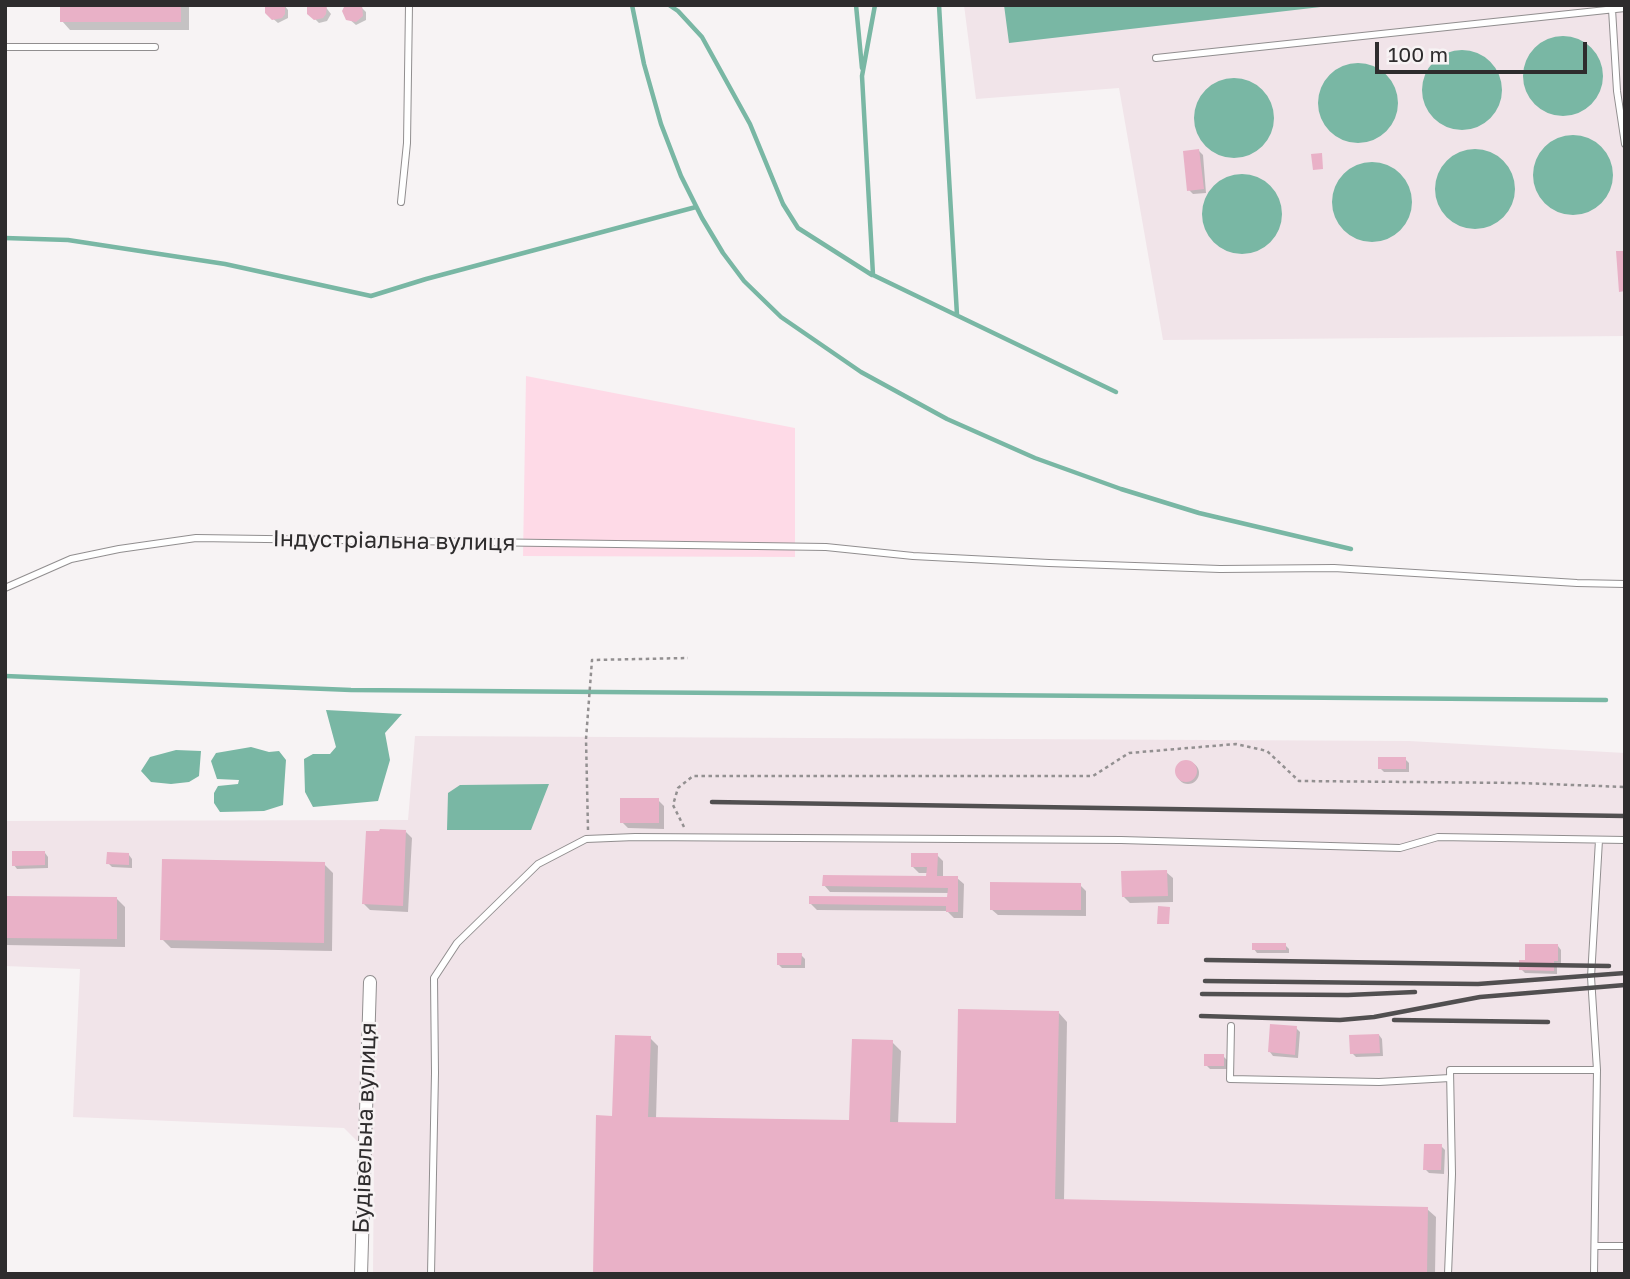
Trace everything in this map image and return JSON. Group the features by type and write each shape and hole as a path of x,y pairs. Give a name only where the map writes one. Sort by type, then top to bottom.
{"street":[{"name":"Будівельна вулиця","path":"361,1274 370,982"}],"lane":[{"path":"401,202 407,144 410,5"},
{"path":"1156,58 1625,8"},
{"path":"1612,9 1617,91 1625,144"},
{"path":"5,47 155,47"},
{"name":"Індустріальна вулиця","path":"5,588 71,559 196,538 826,547 913,556 1024,562 1220,569 1334,568 1625,584"},
{"path":"431,1274 435,1073 433,978 457,943 538,864 586,839 688,837 1121,840 1399,848 1438,837 1625,840"},
{"path":"1594,1274 1597,1070 1591,977 1599,840"},
{"path":"1231,1026 1230,1079 1379,1082 1450,1078"},
{"path":"1448,1274 1452,1174 1450,1070 1597,1070"},
{"path":"1595,1246 1625,1246"}],"path":[{"path":"586,839 589,828 586,740 592,660 688,658"},
{"path":"688,837 673,805 678,788 694,776 1093,776 1129,753 1236,744 1267,751 1299,781 1625,787"}],"shaded area":[{"path":"964,5 1625,5 1625,336 1163,340 1119,88 976,99"},
{"path":"1004,5 1338,5 1009,43"},
{"path":"1555,36 1571,36 1592,47 1603,68 1603,84 1592,105 1571,116 1555,116 1541,110 1529,98 1523,84 1523,68 1529,54 1541,42"},
{"path":"1454,50 1470,50 1491,61 1502,82 1502,98 1491,119 1470,130 1454,130 1440,124 1428,112 1422,98 1422,82 1428,68 1440,56"},
{"path":"1350,63 1366,63 1387,74 1398,95 1398,111 1387,132 1366,143 1350,143 1336,137 1324,125 1318,111 1318,95 1324,81 1336,69"},
{"path":"1226,78 1242,78 1263,89 1274,110 1274,126 1263,147 1242,158 1226,158 1212,152 1200,140 1194,126 1194,110 1200,96 1212,84"},
{"path":"1565,135 1581,135 1602,146 1613,167 1613,183 1602,204 1581,215 1565,215 1551,209 1539,197 1533,183 1533,167 1539,153 1551,141"},
{"path":"1467,149 1483,149 1504,160 1515,181 1515,197 1504,218 1483,229 1467,229 1453,223 1441,211 1435,197 1435,181 1441,167 1453,155"},
{"path":"1364,162 1380,162 1401,173 1412,194 1412,210 1401,231 1380,242 1364,242 1350,236 1338,224 1332,210 1332,194 1338,180 1350,168"},
{"path":"1234,174 1250,174 1271,185 1282,206 1282,222 1271,243 1250,254 1234,254 1220,248 1208,236 1202,222 1202,206 1208,192 1220,180"},
{"path":"526,376 795,428 795,557 523,556"},
{"path":"326,710 402,714 385,733 390,760 378,801 313,807 305,792 304,759 313,754 330,754 336,747"},
{"path":"415,736 1409,741 1625,753 1625,1274 373,1274 374,1158 344,1128 73,1117 80,969 5,966 5,821 408,820"},
{"path":"251,747 269,752 279,751 286,760 283,805 264,811 220,812 214,803 214,793 218,786 238,784 239,780 217,779 211,761 216,753"},
{"path":"176,750 201,751 199,776 189,782 171,784 151,782 141,771 150,757"},
{"path":"549,784 531,830 447,830 448,793 460,785"}],"building":[{"path":"60,5 181,5 181,22 60,22"},
{"path":"265,5 285,5 285,14 282,18 272,20 265,13"},
{"path":"307,5 327,5 326,14 323,18 314,20 307,14"},
{"path":"345,5 362,5 363,16 356,22 346,20 342,11"},
{"path":"1199,149 1204,189 1187,191 1183,151"},
{"path":"1322,153 1323,169 1313,170 1311,154"},
{"path":"1616,251 1625,251 1625,291 1619,292"},
{"path":"1378,757 1406,757 1406,769 1378,769"},
{"path":"1186,760 1194,763 1197,771 1194,779 1186,782 1178,779 1175,771 1178,763"},
{"path":"620,798 659,798 659,823 620,823"},
{"path":"406,830 403,906 362,904 366,831"},
{"path":"12,851 45,851 45,865 12,866"},
{"path":"107,852 129,853 129,865 106,864"},
{"path":"911,853 938,853 937,876 958,876 958,912 946,912 946,906 809,904 809,896 947,897 948,888 822,886 823,875 926,876 927,867 911,867"},
{"path":"162,859 325,862 324,943 160,940"},
{"path":"1167,870 1168,896 1122,897 1121,871"},
{"path":"990,882 1081,883 1081,910 990,910"},
{"path":"5,896 117,897 117,939 5,938"},
{"path":"1158,906 1170,907 1169,924 1157,924"},
{"path":"1252,943 1286,943 1286,950 1252,950"},
{"path":"1525,944 1558,944 1558,961 1554,961 1554,971 1519,970 1519,960 1525,960"},
{"path":"777,953 802,953 801,965 777,965"},
{"path":"958,1009 1059,1011 1055,1199 1428,1207 1427,1274 593,1274 596,1115 612,1116 615,1035 651,1036 648,1117 849,1120 852,1039 893,1040 890,1122 956,1123"},
{"path":"1270,1024 1297,1026 1295,1055 1268,1052"},
{"path":"1379,1034 1380,1053 1350,1054 1349,1035"},
{"path":"1204,1054 1224,1054 1224,1066 1204,1066"},
{"path":"1424,1144 1442,1144 1441,1170 1423,1170"}],"waterway":[{"path":"632,5 644,64 661,124 681,176 723,253 744,281 781,317 861,372 947,419 1035,458 1199,513 1351,549"},
{"path":"669,5 702,37 750,124 783,204 798,228 872,275"},
{"path":"856,5 862,68"},
{"path":"875,5 862,76 873,275 1116,392"},
{"path":"939,5 957,315"},
{"path":"5,238 68,240 225,264 371,296 696,207"},
{"path":"5,676 351,690 1606,700"}],"railway":[{"path":"712,802 1625,816"},
{"path":"1206,960 1609,966"},
{"path":"1205,981 1478,984 1625,973"},
{"path":"1201,1016 1340,1020 1374,1017 1480,997 1625,985"},
{"path":"1202,994 1348,995 1415,992"},
{"path":"1394,1020 1548,1022"}]}
